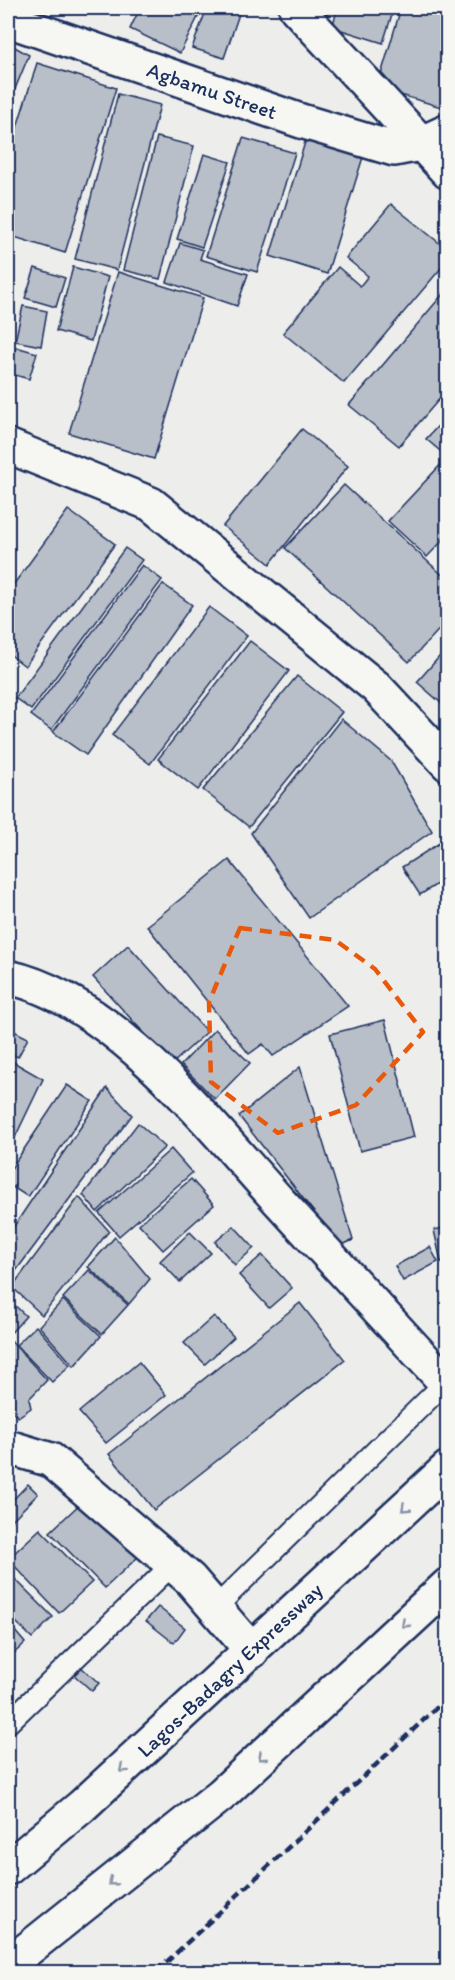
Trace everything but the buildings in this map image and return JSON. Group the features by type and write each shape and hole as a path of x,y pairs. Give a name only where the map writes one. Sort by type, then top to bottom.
{"main road":[{"path":"296,8 434,138 447,172"},
{"name":"Agbamu Street","path":"8,20 301,121 394,149 434,138"},
{"path":"8,446 151,504 376,687 447,764"},
{"path":"8,977 23,980 84,1010 152,1063 447,1382"},
{"path":"8,1447 51,1460 173,1564 252,1651"},
{"name":"Lagos-Badagry Expressway","path":"8,1868 82,1806 447,1468"},
{"path":"8,1965 221,1795 447,1585"}],"lane":[{"path":"215,1608 447,1382"},
{"path":"8,1723 173,1564"}],"highlighted area":[{"path":"240,928 335,940 375,969 423,1032 356,1105 278,1133 211,1082 209,1002"}],"railway":[{"path":"156,1972 448,1697"}]}
